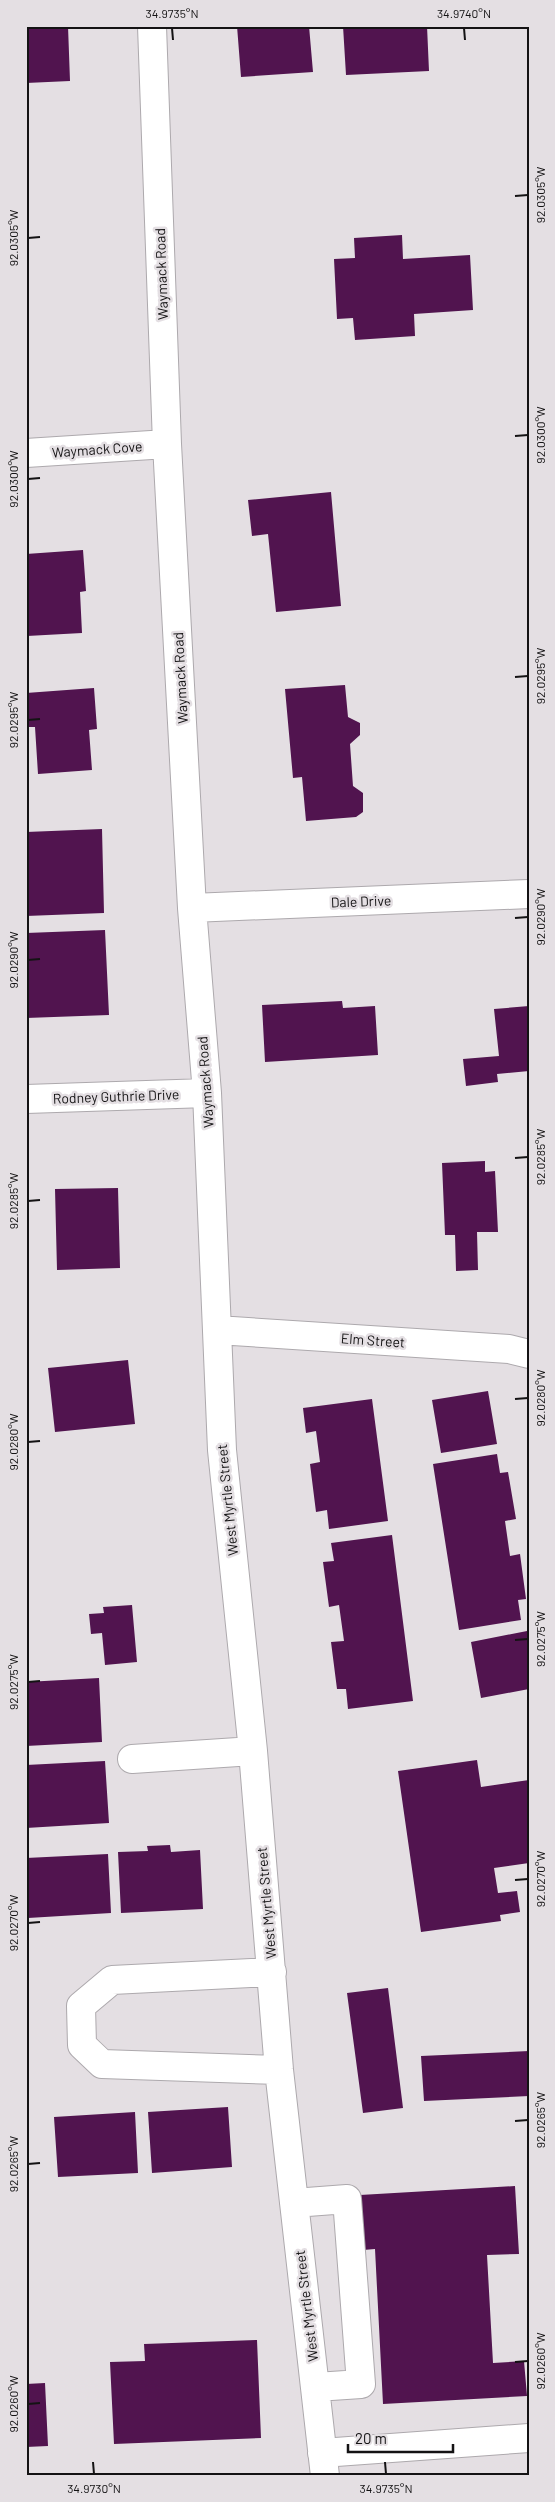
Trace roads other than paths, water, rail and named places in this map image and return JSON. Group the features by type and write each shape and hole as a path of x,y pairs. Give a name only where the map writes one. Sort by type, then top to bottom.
{"street":[{"name":"Waymack Road","path":"152,26 168,444 192,908 207,1093 217,1330"},
{"name":"Waymack Cove","path":"26,453 168,444"},
{"name":"Dale Drive","path":"192,908 529,894"},
{"name":"Rodney Guthrie Drive","path":"26,1099 207,1093"},
{"name":"Elm Street","path":"217,1330 509,1350 529,1354"},
{"name":"West Myrtle Street","path":"217,1330 222,1450 253,1751 279,2070 324,2464"},
{"path":"132,1759 253,1751"},
{"path":"272,1972 112,1980 81,2006 82,2045 102,2064 279,2070"},
{"path":"294,2203 347,2199 361,2384 316,2387"},
{"path":"324,2464 529,2438"}]}
